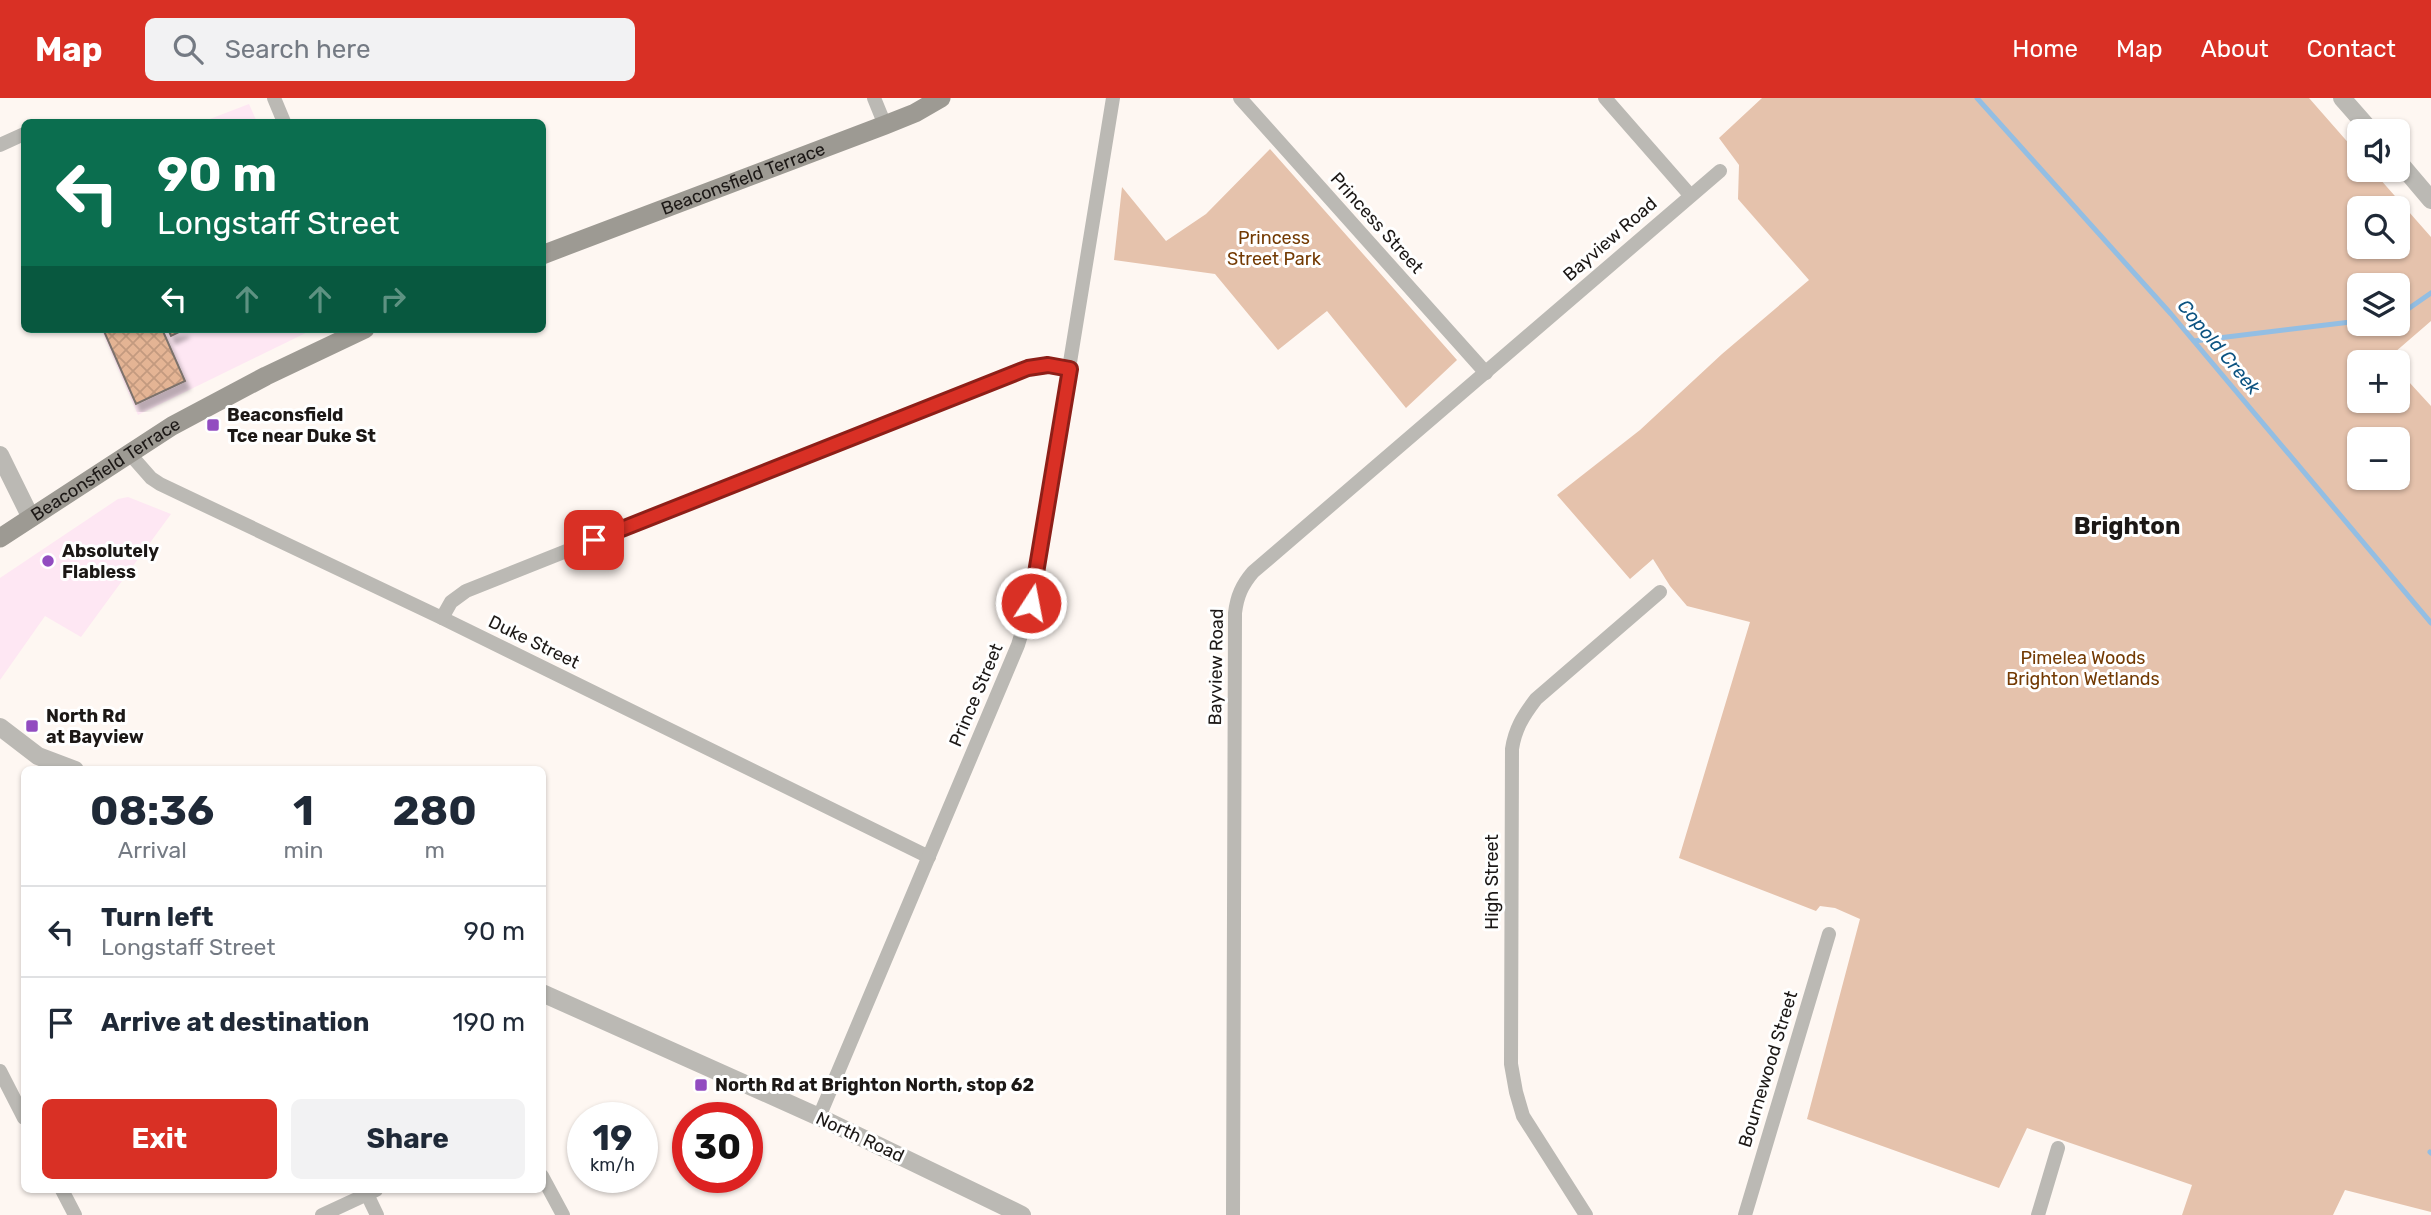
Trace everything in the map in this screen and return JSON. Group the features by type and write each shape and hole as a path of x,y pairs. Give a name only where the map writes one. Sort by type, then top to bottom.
{"main road":[{"name":"Beaconsfield Terrace","path":"546,253 886,125 941,98"},
{"name":"Beaconsfield Terrace","path":"0,538 172,426 357,333"}],"street":[{"path":"274,98 283,119"},
{"path":"874,98 886,125"},
{"name":"Prince Street","path":"819,1117 1018,645 1031,603 1113,98"},
{"name":"Princess Street","path":"1240,98 1486,373"},
{"path":"1605,98 1690,195"},
{"path":"2342,98 2360,119"},
{"path":"0,145 21,135"},
{"name":"Bayview Road","path":"1233,1215 1237,599 1242,584 1720,171"},
{"path":"2410,175 2431,200"},
{"path":"442,618 451,603 466,591 1028,368 1048,365 1070,369"},
{"name":"Duke Street","path":"129,453 151,478 160,484 442,618 929,857"},
{"path":"0,455 31,518"},
{"name":"High Street","path":"1586,1215 1535,1138 1524,1116 1513,1073 1511,750 1522,717 1536,699 1660,592"},
{"path":"0,727 38,756 64,766"},
{"name":"Bournewood Street","path":"1745,1215 1829,934"},
{"name":"North Road","path":"546,995 819,1117 1022,1215"},
{"path":"0,1070 21,1112"},
{"path":"2038,1215 2058,1149"},
{"path":"546,1183 563,1215"},
{"path":"64,1193 75,1215"},
{"path":"322,1215 365,1193"},
{"path":"370,1193 377,1215"}],"shaded area":[{"path":"249,104 256,119 210,119"},
{"path":"103,333 306,333 138,415"},
{"path":"128,497 171,514 81,637 45,616 0,680 0,578 118,499"}],"green space":[{"name":"Pimelea Woods Brighton Wetlands","path":"1762,98 2309,98 2347,141 2347,182 2383,182 2395,196 2347,196 2347,259 2410,259 2410,213 2431,237 2431,321 2397,350 2347,350 2347,413 2410,413 2410,383 2431,406 2431,1212 2345,1190 2333,1215 2182,1215 2192,1185 2027,1128 1999,1188 1807,1119 1860,919 1835,908 1820,906 1816,911 1679,858 1750,622 1687,606 1653,559 1630,579 1557,495 1640,430 1722,354 1809,280 1738,199 1739,165 1719,138"},
{"name":"Princess Street Park","path":"1270,149 1457,360 1406,408 1327,311 1278,350 1215,274 1114,260 1122,187 1166,241 1206,214"}],"building":[{"path":"105,333 164,333 185,381 136,404"}],"waterway":[{"name":"Copold Creek","path":"1977,98 2171,314 2431,623"},
{"path":"2410,308 2431,293"},
{"path":"2194,341 2347,322"}],"place":[{"name":"Beaconsfield Tce near Duke St","path":"213,425"},
{"name":"Absolutely Flabless","path":"48,561"},
{"name":"North Rd at Bayview","path":"32,726"},
{"name":"North Rd at Brighton North, stop 62","path":"701,1085"}],"district":[{"name":"Brighton","path":"2127,526"}],"route":[{"path":"594,540 1028,368 1048,365 1070,369 1031,603"}]}
